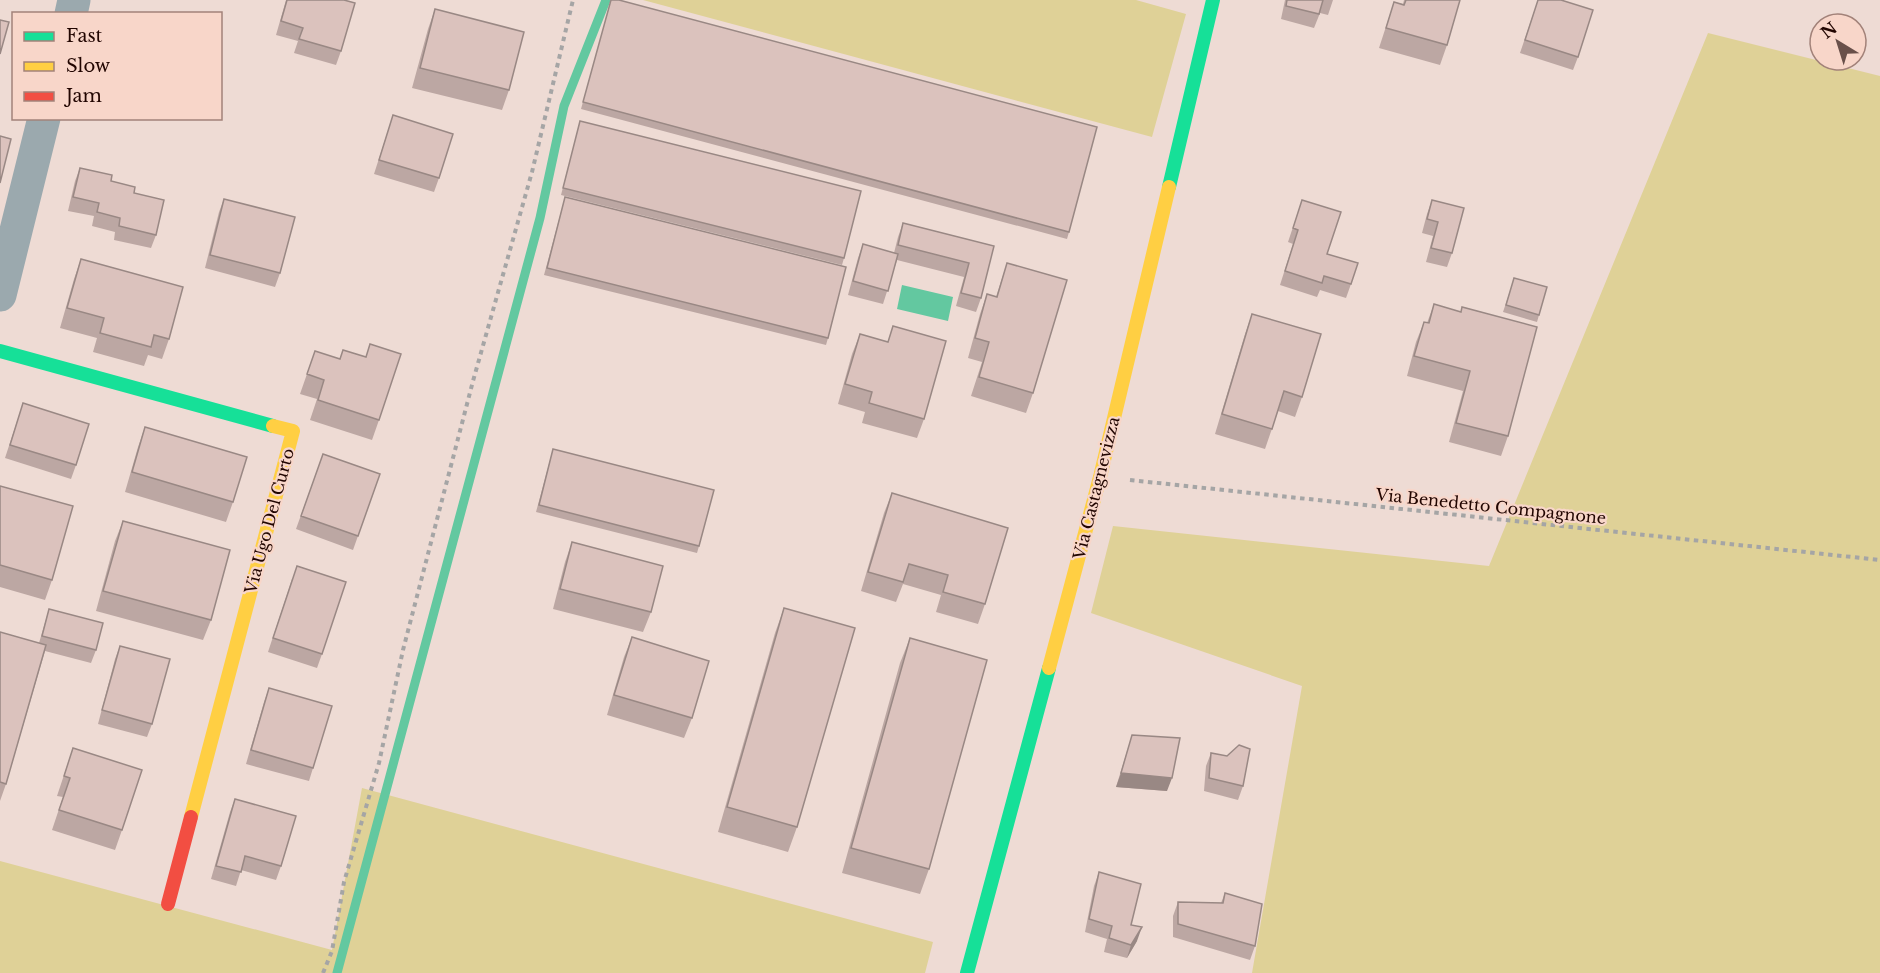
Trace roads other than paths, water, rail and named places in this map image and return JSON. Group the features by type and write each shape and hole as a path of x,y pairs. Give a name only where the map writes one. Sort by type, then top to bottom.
{"street":[{"name":"Via Castagnevizza","path":"967,973 1100,477 1213,0"},
{"path":"0,295 44,120"},
{"name":"Via Ugo Del Curto","path":"0,351 293,431 168,904"}],"waterway":[{"path":"337,973 540,218 564,106 606,0"}]}
